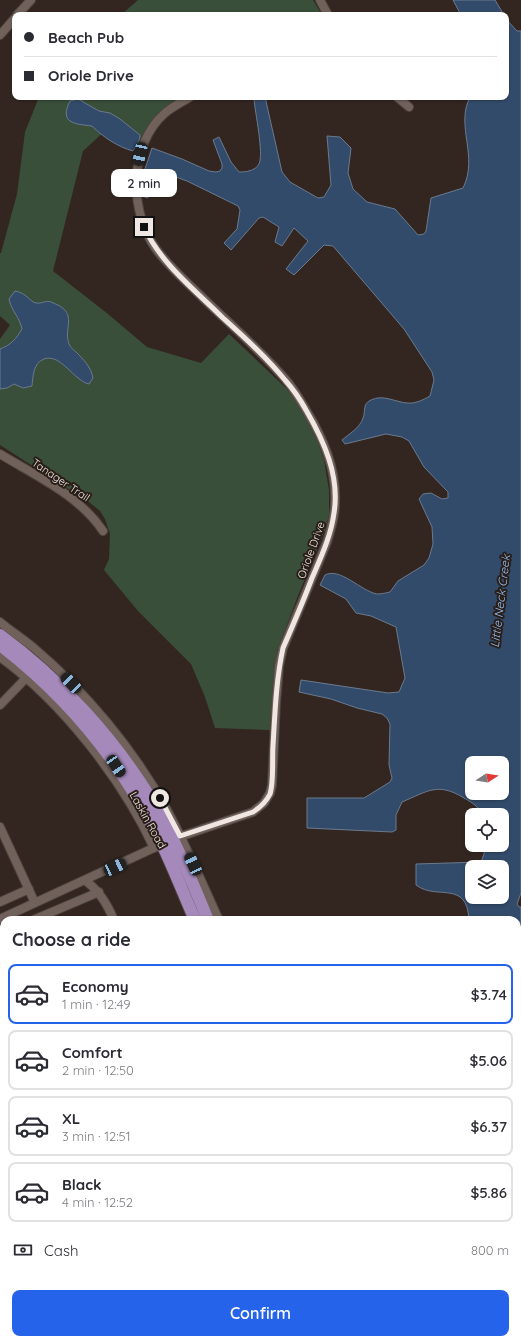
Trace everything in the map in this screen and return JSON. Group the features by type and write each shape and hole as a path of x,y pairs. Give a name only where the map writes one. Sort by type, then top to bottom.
{"main road":[{"name":"Laskin Road","path":"0,635 25,653 36,669"},
{"name":"Laskin Road","path":"0,645 36,669 82,708 117,750 151,799 194,916"},
{"name":"Laskin Road","path":"167,842 206,916"}],"street":[{"path":"20,12 31,0"},
{"path":"320,0 326,12"},
{"path":"0,35 12,21"},
{"name":"Oriole Drive","path":"7,916 167,842 253,812 267,800 272,785 276,703 283,648 327,542 332,524 335,503 334,479 328,453 317,429 296,394 286,380 255,347 165,260 151,241 144,227 136,187 136,173 140,154 150,133 159,119 165,113 185,100"},
{"path":"401,100 409,107"},
{"name":"Tanager Trail","path":"0,454 75,500 92,515 103,531"},
{"name":"Laskin Road","path":"0,622 34,648 36,669 70,722 128,798 167,842 216,916"},
{"name":"Laskin Road","path":"0,657 36,669"},
{"path":"0,705 36,669"},
{"path":"1,831 35,903"},
{"path":"86,880 99,892 112,916"},
{"path":"0,902 29,889"},
{"path":"42,916 99,892"}],"green space":[{"path":"138,0 313,0 320,12 124,12"},
{"path":"38,100 185,100 148,129 137,149 106,130 83,151 53,271 147,347 201,363 229,334 286,388 305,413 315,433 324,460 329,490 329,515 325,530 278,649 275,667 270,730 215,728 205,697 191,664 138,611 104,570 109,559 110,534 105,519 100,511 89,502 0,445 0,339 10,325 0,316 0,253 17,194 25,132"}],"water":[{"path":"453,0 495,0 502,12 459,12"},
{"name":"Little Neck Creek","path":"509,22 517,31 521,31 521,893 517,904 521,907 521,916 468,916 466,904 509,904 509,860 482,860 484,852 509,852 509,808 477,808 467,800 509,800 509,756 465,756 465,799 455,793 440,789 419,794 402,802 396,815 396,830 392,832 307,828 307,798 364,798 390,782 392,778 389,765 390,724 387,718 382,714 357,708 331,699 299,692 301,680 388,693 399,692 405,678 396,627 371,616 356,613 346,599 320,585 325,575 331,573 344,577 364,589 377,594 390,592 398,581 424,565 429,558 433,544 432,527 419,499 423,494 431,493 442,499 448,498 448,492 424,467 409,441 402,437 386,434 345,444 342,440 362,422 365,406 371,400 376,398 384,398 413,403 430,396 434,380 432,372 404,329 333,246 324,245 294,275 286,269 308,241 294,228 282,246 275,242 279,227 263,217 259,218 231,250 224,243 237,229 240,210 238,206 187,181 165,172 153,170 150,173 148,198 141,196 141,181 152,148 209,171 216,172 220,171 222,164 213,140 219,137 231,162 239,172 253,170 259,164 260,159 259,133 254,100 266,100 282,172 290,182 318,198 324,197 331,185 327,136 340,137 351,148 348,173 353,189 367,202 395,209 418,235 424,234 426,231 431,198 463,188 469,164 465,130 466,108 469,100 509,100"},
{"path":"80,100 99,111 110,113 120,119 140,135 139,141 133,151 111,141 92,126 70,121 66,114 70,101"},
{"path":"15,291 34,302 52,302 65,310 69,320 67,335 70,347 91,370 93,378 89,384 83,382 62,363 50,358 40,361 36,367 32,386 23,388 14,384 7,388 0,389 0,349 13,341 22,329 9,299"},
{"path":"465,862 465,903 463,899 457,895 424,889 416,885 416,864"}],"route":[{"path":"144,227 151,241 165,260 189,285 255,347 286,380 317,429 328,453 334,479 335,493 334,513 327,542 283,648 275,716 272,785 267,800 253,812 180,836 160,798"}]}
